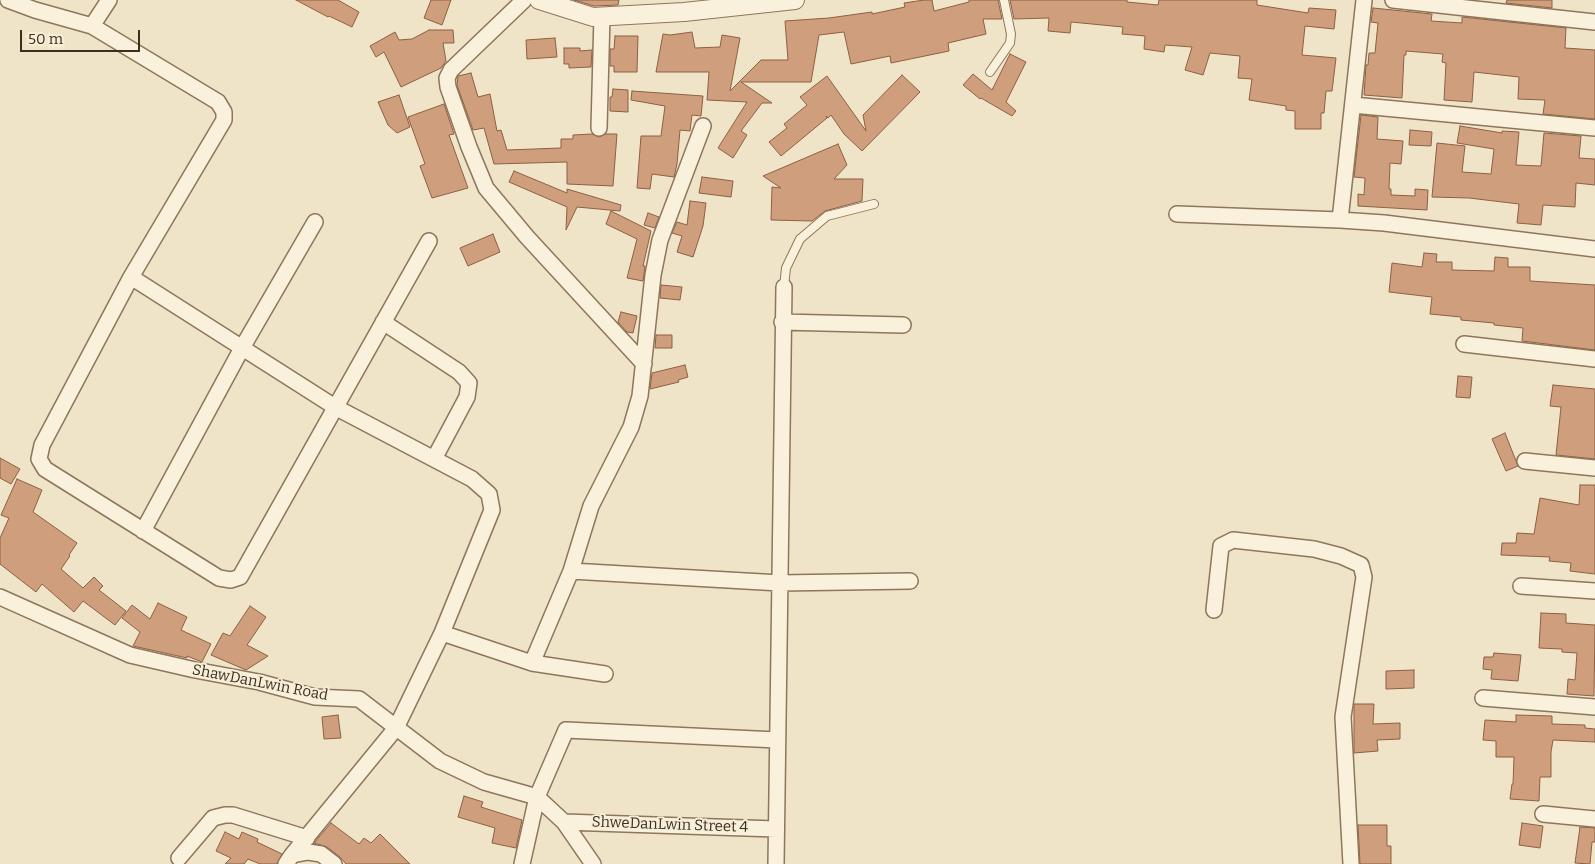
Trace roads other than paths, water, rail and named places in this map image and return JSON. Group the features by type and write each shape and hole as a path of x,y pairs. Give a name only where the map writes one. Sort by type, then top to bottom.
{"street":[{"path":"8,0 35,10 92,26 218,102 224,112 224,120 130,277 42,445 40,459 45,469 219,578 231,580 240,577 429,241"},
{"path":"92,26 109,0"},
{"path":"524,0 456,65 447,78 448,87 486,188 526,237 644,364"},
{"path":"539,0 593,16 684,12 795,0"},
{"path":"1340,220 1364,0"},
{"path":"1393,0 1595,22"},
{"path":"599,128 602,16"},
{"path":"1353,105 1595,128"},
{"path":"532,663 571,571 591,506 631,427 640,396 653,275 660,240 703,126"},
{"path":"1177,214 1384,223 1595,249"},
{"path":"143,531 242,348 315,222"},
{"path":"130,277 335,407 472,479 490,494 492,510 442,633 396,728 289,860"},
{"path":"776,864 782,322 784,287"},
{"path":"383,322 459,372 469,383 467,397 434,459"},
{"path":"782,322 903,325"},
{"path":"1464,344 1595,359"},
{"path":"1525,461 1595,468"},
{"path":"1214,610 1221,546 1233,540 1314,549 1341,556 1361,566 1364,577 1343,717 1350,864"},
{"path":"571,571 780,584 910,581"},
{"path":"1522,586 1595,591"},
{"name":"ShawDanLwin Road","path":"0,598 130,655 259,682 315,697 359,699 440,761 484,782 537,797 564,822 593,864"},
{"path":"442,633 532,663 605,674"},
{"path":"1484,698 1595,707"},
{"path":"522,864 537,797 566,730 777,740"},
{"path":"1543,814 1595,819"},
{"path":"179,858 213,818 224,815 233,815 307,838"},
{"name":"ShweDanLwin Street 4","path":"564,822 776,829"},
{"path":"289,860 308,852 321,854 334,864"}],"lane":[{"path":"990,72 1010,42 1011,34 1004,0"},
{"path":"784,287 786,268 800,240 827,216 874,204"}]}
